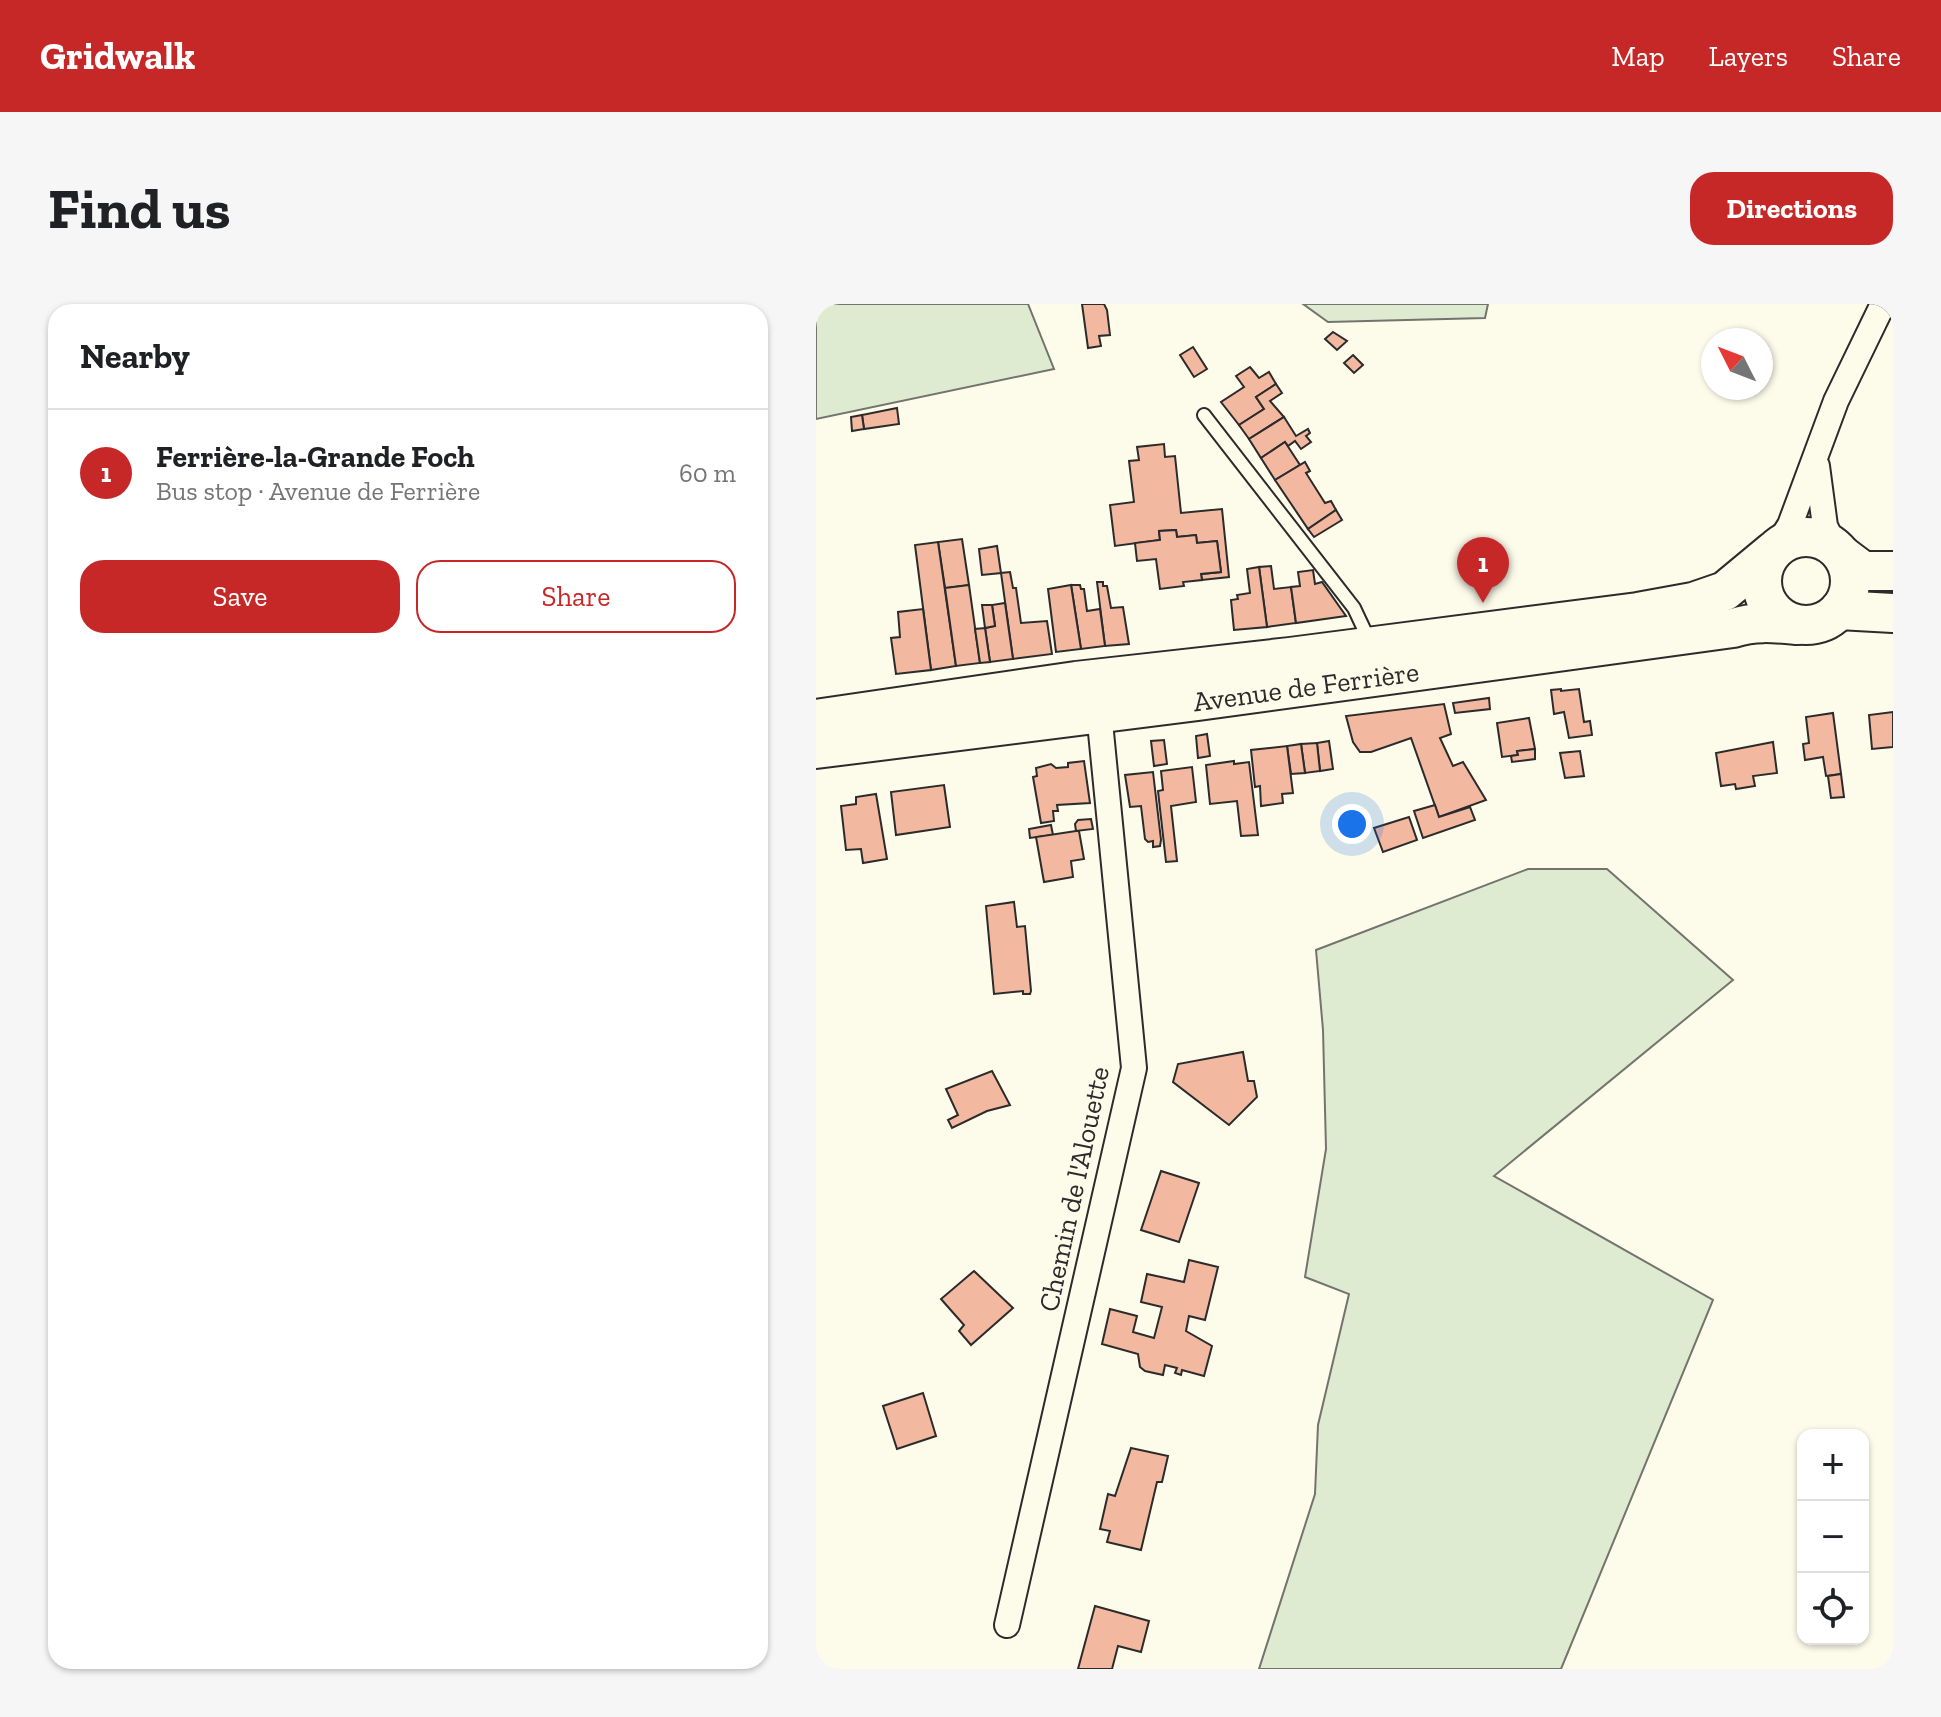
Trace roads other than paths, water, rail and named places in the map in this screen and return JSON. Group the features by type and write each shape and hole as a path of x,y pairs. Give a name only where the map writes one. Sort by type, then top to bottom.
{"main road":[{"path":"1796,625 1782,619 1770,608 1763,595 1761,580 1764,565 1773,550 1798,537 1811,537 1865,566"},
{"name":"Avenue de Ferrière","path":"1373,661 1693,602 1725,591 1773,550"},
{"path":"1839,610 1847,598 1849,569 1865,566"},
{"name":"Avenue de Ferrière","path":"816,749 1234,664 1373,661 1770,622 1796,625 1820,623 1839,610"},
{"path":"1839,610 1893,613"},
{"name":"Avenue de Ferrière","path":"816,719 1098,694"}],"street":[{"path":"1773,550 1794,516 1836,401 1883,304"},
{"path":"1816,455 1825,526 1865,566"},
{"name":"Chemin de l'Alouette","path":"1007,1625 1134,1068 1098,694"}],"lane":[{"path":"1204,415 1354,608 1373,661"},
{"path":"1681,621 1728,616 1747,624"},
{"path":"1032,702 1098,694 1150,696 1178,690"}],"place":[{"name":"Ferrière-la-Grande Foch","path":"1483,603"}]}
